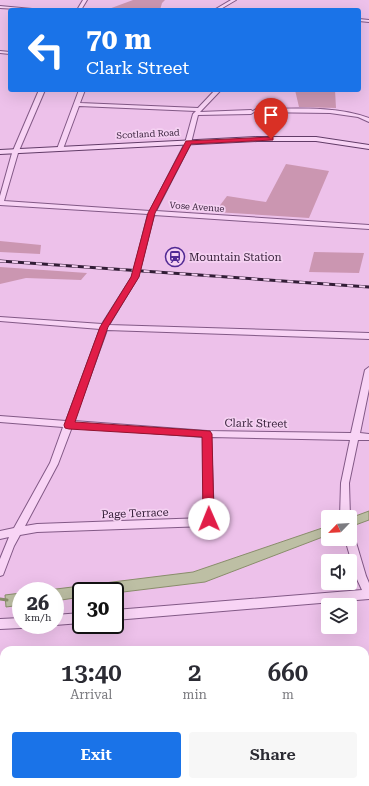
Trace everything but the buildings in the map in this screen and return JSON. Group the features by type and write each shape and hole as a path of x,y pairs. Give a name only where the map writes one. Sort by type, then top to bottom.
{"main road":[{"name":"Scotland Road","path":"0,152 188,142 300,139 334,141 369,147"}],"street":[{"path":"220,8 234,0"},
{"path":"1,203 15,151 41,92"},
{"path":"60,149 81,92"},
{"path":"0,572 18,531 34,505 54,464 104,327 135,277 151,213 188,142 198,112 216,92"},
{"path":"77,104 198,112 299,111 354,114 369,120"},
{"name":"Vose Avenue","path":"1,203 369,228"},
{"path":"0,318 104,327 369,336"},
{"path":"344,510 345,483 369,370"},
{"name":"Clark Street","path":"0,420 207,434 369,437"},
{"name":"Page Terrace","path":"0,535 37,528 206,522 209,519 207,434"},
{"path":"124,614 369,593 361,577 352,546"},
{"path":"0,624 12,623"}],"shaded area":[{"path":"133,0 165,0 161,8 111,8"},
{"path":"295,92 335,92 336,108 299,107"},
{"path":"286,164 329,171 309,218 215,212 227,196 266,202"},
{"path":"0,241 41,245 40,254 0,252"},
{"path":"314,252 364,253 359,273 309,272"},
{"path":"0,267 87,273 81,280 26,278 0,284"},
{"path":"369,511 369,520 357,524 357,515"},
{"path":"321,528 321,538 205,582 124,592 124,582 112,582 193,572"},
{"path":"72,587 72,598 64,600 64,588"},
{"path":"12,594 12,606 6,607 5,595"}],"waterway":[{"path":"0,599 7,600"}],"railway":[{"path":"0,261 369,287"}],"place":[{"name":"Mountain Station","path":"175,257"}],"route":[{"path":"209,519 207,434 69,425 104,327 135,277 151,213 188,142 271,139"}]}
